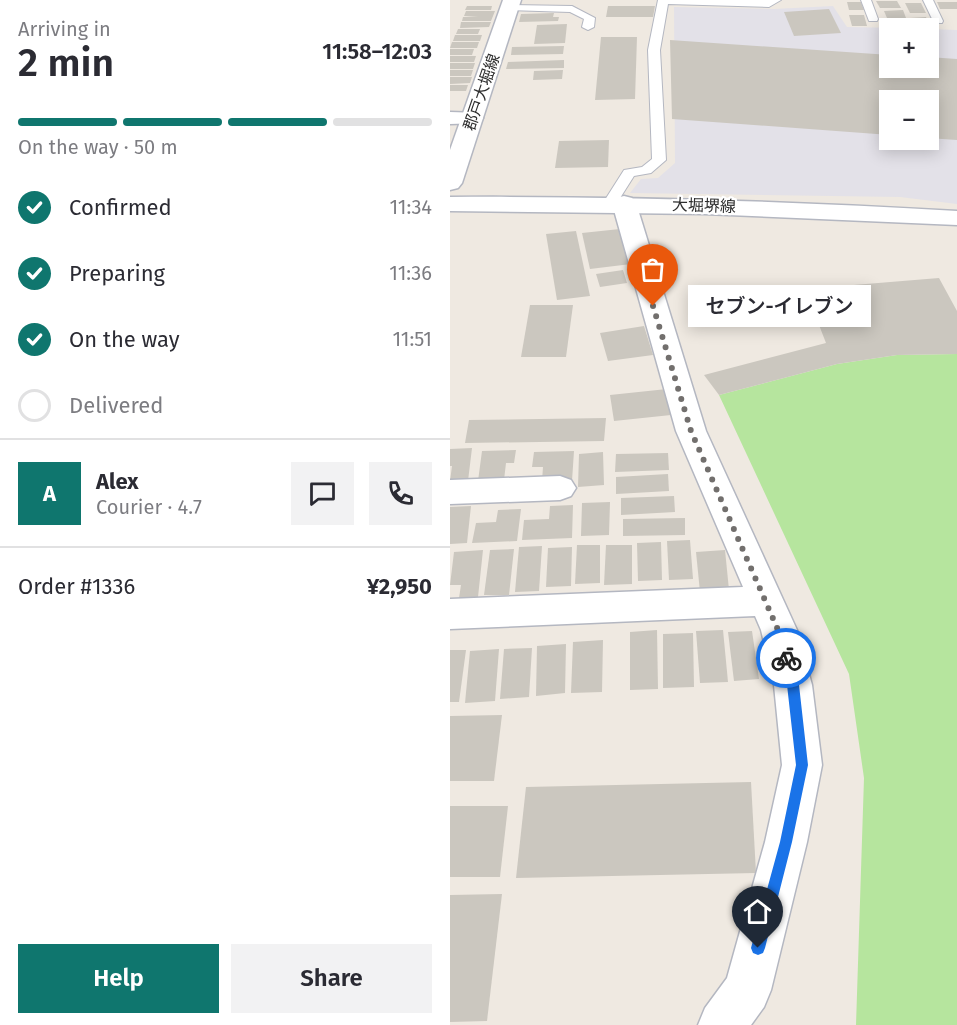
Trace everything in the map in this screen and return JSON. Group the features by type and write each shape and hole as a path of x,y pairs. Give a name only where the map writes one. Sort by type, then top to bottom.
{"street":[{"name":"郡戸大堀線","path":"450,183 511,4"},
{"path":"450,118 472,118"},
{"name":"大堀堺線","path":"450,204 617,203 802,208 957,218"},
{"path":"617,203 691,431 778,630 793,685 802,765 786,842 747,990 722,1025"},
{"path":"450,492 560,488"},
{"path":"450,614 766,601"}],"lane":[{"path":"617,203 629,173 646,170 659,160 654,50 663,1 769,4 777,0"},
{"path":"866,0 873,19"},
{"path":"928,0 937,18"},
{"path":"511,4 572,9 590,18 588,27"}],"shaded area":[{"path":"833,6 847,27 879,28 879,78 939,78 939,29 957,30 957,204 900,197 630,193 641,179 658,178 675,163 674,7 774,9"}],"green space":[{"path":"957,354 957,1025 856,1025 864,778 849,674 719,395 837,364 897,355"}],"building":[{"path":"876,1 897,1 901,8 880,8"},
{"path":"847,2 861,2 864,10 849,10"},
{"path":"937,2 957,2 957,9 940,9"},
{"path":"905,3 921,3 926,13 910,13"},
{"path":"467,6 492,6 491,10 465,10"},
{"path":"608,6 655,6 653,17 606,17"},
{"path":"829,9 841,33 794,36 784,12"},
{"path":"903,10 906,18 887,18 884,11"},
{"path":"466,11 495,11 491,21 462,21 463,17 478,17 464,16"},
{"path":"554,13 553,17 559,17 558,21 519,22 521,14"},
{"path":"849,15 864,15 867,26 852,26"},
{"path":"461,22 491,22 489,27 460,28"},
{"path":"567,24 565,43 534,44 537,25"},
{"path":"458,29 480,29 478,34 456,34"},
{"path":"455,35 482,35 480,41 453,41"},
{"path":"601,37 637,37 635,99 595,100"},
{"path":"670,40 879,54 879,78 939,78 939,58 957,59 957,140 939,139 939,90 879,90 879,134 672,119"},
{"path":"452,42 479,42 477,48 450,48"},
{"path":"564,46 563,54 511,55 512,47"},
{"path":"450,49 474,49 472,55 450,55"},
{"path":"450,56 476,56 474,62 450,62"},
{"path":"564,60 564,68 506,69 508,62"},
{"path":"450,63 475,63 473,69 450,69"},
{"path":"450,70 473,70 471,76 450,76"},
{"path":"563,70 562,79 533,80 534,71"},
{"path":"450,77 472,77 470,83 450,84"},
{"path":"450,85 468,85 466,91 450,91"},
{"path":"609,140 608,167 555,168 559,141"},
{"path":"620,229 631,264 590,269 582,233"},
{"path":"576,231 590,296 557,300 546,234"},
{"path":"623,270 627,283 600,287 596,274"},
{"path":"939,278 957,311 957,354 897,355 837,364 719,395 704,375 826,343 805,289"},
{"path":"530,305 573,305 566,357 521,357"},
{"path":"644,326 653,355 608,361 600,333"},
{"path":"667,389 671,415 614,421 610,395"},
{"path":"606,418 604,441 465,443 469,420"},
{"path":"472,448 468,481 450,481 452,466 450,466 450,449"},
{"path":"516,450 514,463 506,463 504,480 478,481 482,451"},
{"path":"574,451 572,481 542,481 543,467 532,467 534,452"},
{"path":"603,452 604,485 578,487 579,454"},
{"path":"668,453 669,470 615,472 616,454"},
{"path":"668,474 669,491 616,494 616,477"},
{"path":"674,496 675,512 621,515 621,498"},
{"path":"610,502 609,535 581,536 582,503"},
{"path":"573,505 572,538 522,540 524,520 549,519 550,506"},
{"path":"471,506 467,543 450,544 450,507"},
{"path":"521,509 517,541 472,543 476,523 496,522 498,510"},
{"path":"685,518 685,535 623,536 623,519"},
{"path":"690,540 693,579 669,580 667,541"},
{"path":"661,542 662,580 638,581 637,543"},
{"path":"577,545 600,545 600,583 575,584"},
{"path":"606,545 632,545 632,584 604,585"},
{"path":"542,546 539,591 515,592 519,547"},
{"path":"572,547 571,586 546,587 548,548"},
{"path":"514,549 509,595 484,595 490,550"},
{"path":"483,550 478,597 459,598 461,585 450,585 454,552"},
{"path":"725,550 729,590 700,592 696,552"},
{"path":"657,630 658,689 630,690 630,632"},
{"path":"723,630 728,682 700,683 696,631"},
{"path":"752,631 759,679 734,681 728,632"},
{"path":"693,633 694,687 663,688 663,634"},
{"path":"603,640 602,692 571,693 573,642"},
{"path":"566,644 565,693 536,696 537,646"},
{"path":"532,648 529,697 500,699 504,649"},
{"path":"499,649 495,701 465,703 470,651"},
{"path":"450,650 466,650 459,702 450,702"},
{"path":"502,715 494,781 450,781 450,716"},
{"path":"751,782 756,873 516,878 526,787"},
{"path":"450,806 508,806 500,877 450,877"},
{"path":"502,894 487,1021 450,1022 450,895"}],"way so far":[{"path":"653,306 691,431 778,630 786,658"}],"place":[{"name":"セブン-イレブン","path":"653,306"}],"route":[{"path":"758,948 786,842 802,765 793,685 786,658"}]}
